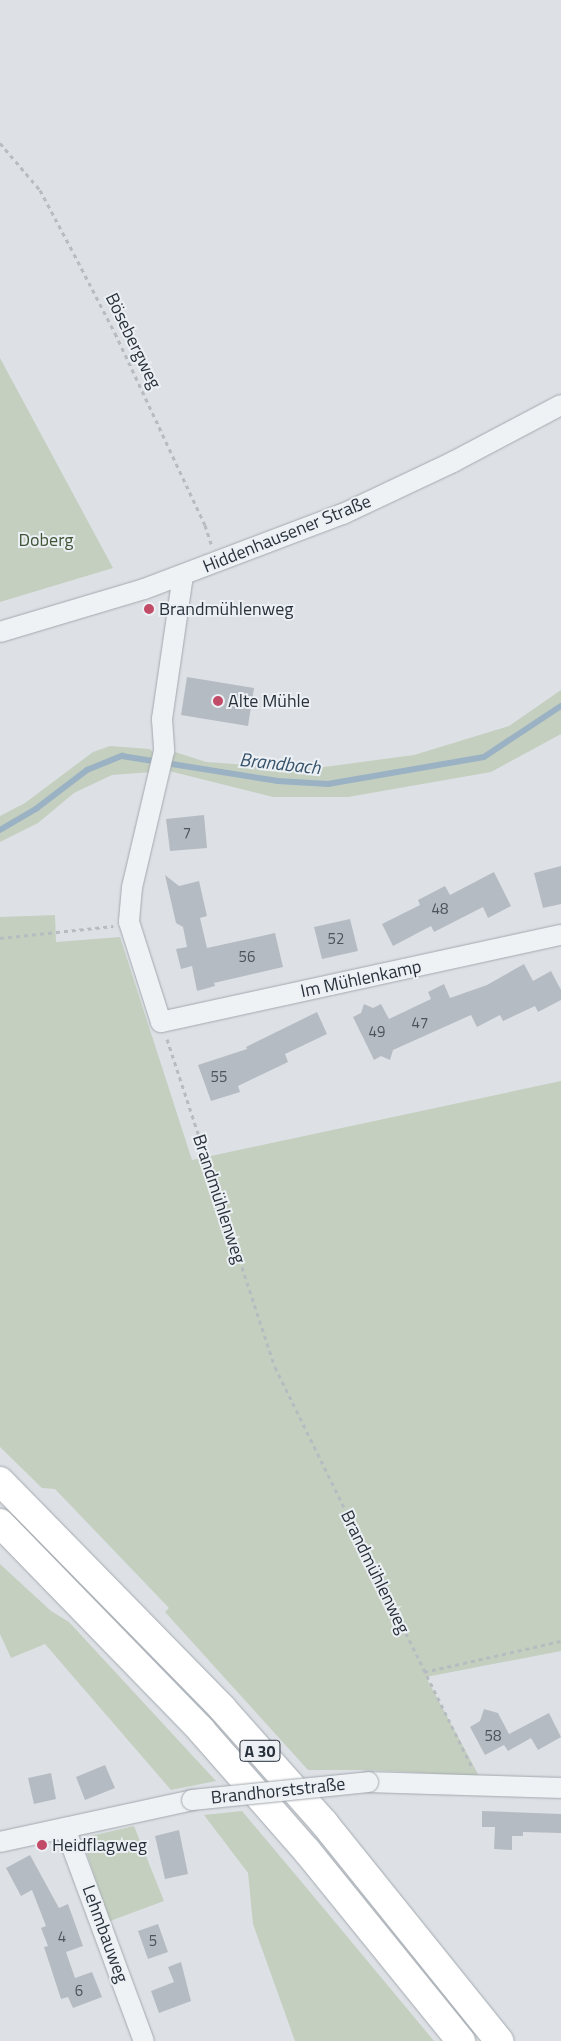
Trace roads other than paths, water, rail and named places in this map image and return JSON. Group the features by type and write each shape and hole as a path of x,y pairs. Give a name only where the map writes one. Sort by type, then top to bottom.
{"highway":[{"name":"A 30","path":"0,1481 228,1715 324,1823 499,2041"},
{"name":"A 30","path":"0,1523 201,1730 307,1851 461,2041"}],"street":[{"name":"Hiddenhausener Straße","path":"0,632 217,564 351,510 453,462 561,405"},
{"name":"Im Mühlenkamp","path":"183,575 162,719 164,751 132,887 131,927 161,1022 561,935"},
{"name":"Brandhorststraße","path":"0,1842 192,1800 368,1782 561,1788"},
{"name":"Lehmbauweg","path":"65,1828 144,2041"}],"waterway":[{"name":"Brandbach","path":"0,830 36,809 87,770 122,756 278,781 328,784 484,757 561,706"}],"place":[{"name":"Brandmühlenweg","path":"149,609"},
{"name":"Alte Mühle","path":"218,701"},
{"name":"Heidflagweg","path":"42,1845"}],"park label":[{"name":"Doberg","path":"46,540"}]}
